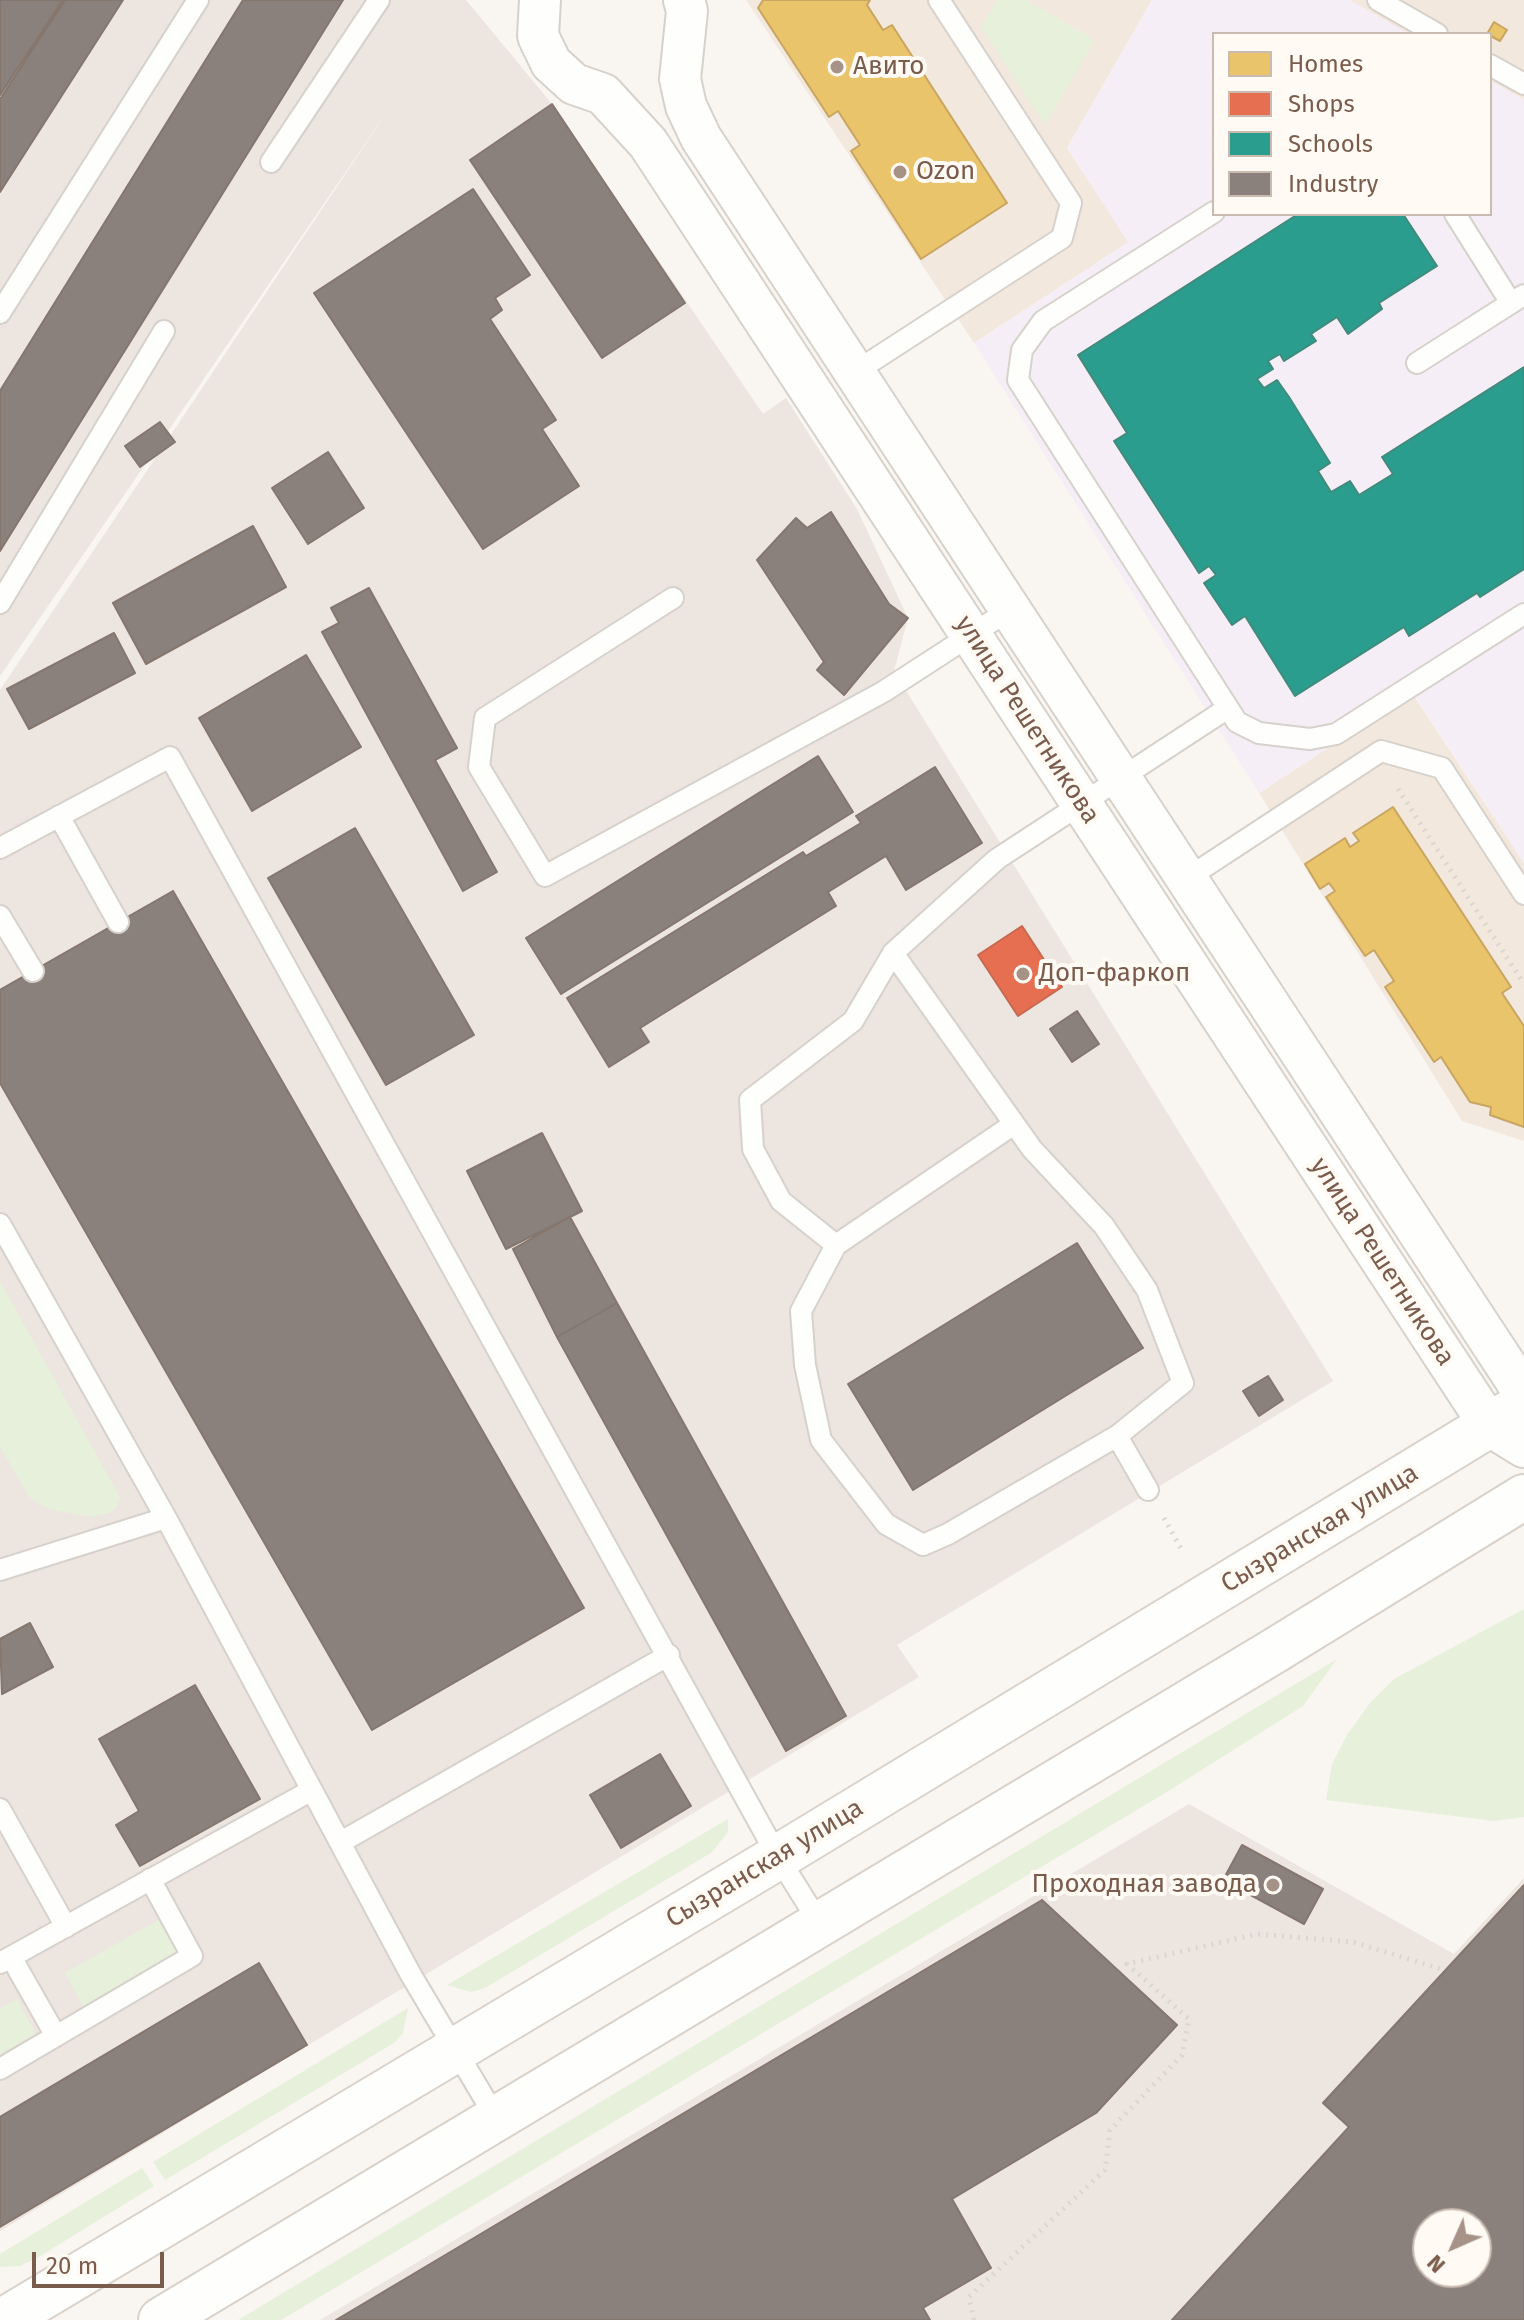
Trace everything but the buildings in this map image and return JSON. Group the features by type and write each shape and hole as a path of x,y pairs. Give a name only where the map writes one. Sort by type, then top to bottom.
{"street":[{"name":"улица Решетникова","path":"540,0 538,36 551,63 574,84 603,94 648,143 1081,803 1513,1426"},
{"name":"улица Решетникова","path":"684,0 687,11 680,79 686,106 701,138 1524,1393"},
{"name":"Сызранская улица","path":"4,2320 778,1857 1513,1426"},
{"path":"161,2320 1524,1497"}],"lane":[{"path":"0,313 198,0"},
{"path":"271,162 379,0"},
{"path":"855,372 1062,238 1071,203 939,0"},
{"path":"1390,3 1434,32"},
{"path":"1492,66 1524,84"},
{"path":"1212,213 1043,321 1022,350 1018,380 1237,722 1259,733 1310,739 1336,734 1524,614"},
{"path":"1417,363 1518,299 1456,216"},
{"path":"0,603 164,331"},
{"path":"673,598 485,718 479,767 545,876 883,692 1011,609"},
{"path":"836,1245 781,1201 753,1149 750,1100 853,1021 893,953 997,859 1228,708"},
{"path":"1186,879 1381,751 1442,768 1524,894"},
{"path":"0,848 170,757 778,1857 820,1924"},
{"path":"59,816 118,922"},
{"path":"0,916 33,971"},
{"path":"893,953 1032,1149 1104,1226 1147,1290 1183,1383 1117,1436 948,1534 923,1545 886,1524 821,1440 805,1365 801,1311 836,1245 1014,1124"},
{"path":"0,1224 166,1518 312,1790 496,2118"},
{"path":"1117,1436 1148,1490"},
{"path":"0,1570 166,1518"},
{"path":"341,1842 669,1655"},
{"path":"56,2036 5,1960 312,1790"},
{"path":"0,1809 66,1927"},
{"path":"0,2069 192,1956 150,1879"}],"path":[{"path":"1391,778 1524,984"},
{"path":"974,2320 969,2297 1105,2170 1110,2130 1182,2055 1189,2019 1127,1964 1257,1934 1353,1942 1441,1969"}],"shaded area":[{"path":"0,0 466,0 552,104 763,414 786,398 857,509 908,618 894,671 1333,1381 897,1645 919,1677 0,2231 0,690 393,103 0,676 0,99 9,85 0,96"},
{"path":"746,0 1152,0 1067,148 1129,242 974,343"},
{"path":"1152,0 1349,0 1405,32 1212,32 1212,216 1492,216 1492,82 1524,100 1524,863 1413,693 1259,793 974,343 1128,242 1067,148"},
{"path":"1349,0 1524,0 1524,100 1492,82 1492,32 1405,32"},
{"path":"1412,693 1524,863 1524,1141 1462,1121 1259,793"},
{"path":"1189,1804 1454,1954 1524,1878 1524,2320 320,2320"}],"green space":[{"path":"997,0 1026,0 1095,40 1045,125 981,27"},
{"path":"0,1281 120,1497 117,1507 110,1513 92,1517 48,1509 29,1497 0,1447"},
{"path":"1524,1609 1524,1817 1494,1821 1326,1800 1332,1764 1347,1735 1370,1703 1394,1679"},
{"path":"1337,1659 1303,1706 1162,1795 281,2320 238,2320"},
{"path":"728,1819 728,1832 711,1853 485,1988 471,1992 447,1985"},
{"path":"169,1914 187,1947 83,2006 65,1973"},
{"path":"17,1999 36,2034 0,2054 0,2008"},
{"path":"408,2008 403,2033 394,2043 165,2180 153,2162"},
{"path":"142,2168 154,2186 37,2258 20,2266 0,2267 0,2254"}],"place":[{"name":"Авито","path":"837,67"},
{"name":"Ozon","path":"900,172"},
{"name":"Доп-фаркоп","path":"1023,974"},
{"name":"Проходная завода","path":"1273,1885"}]}
